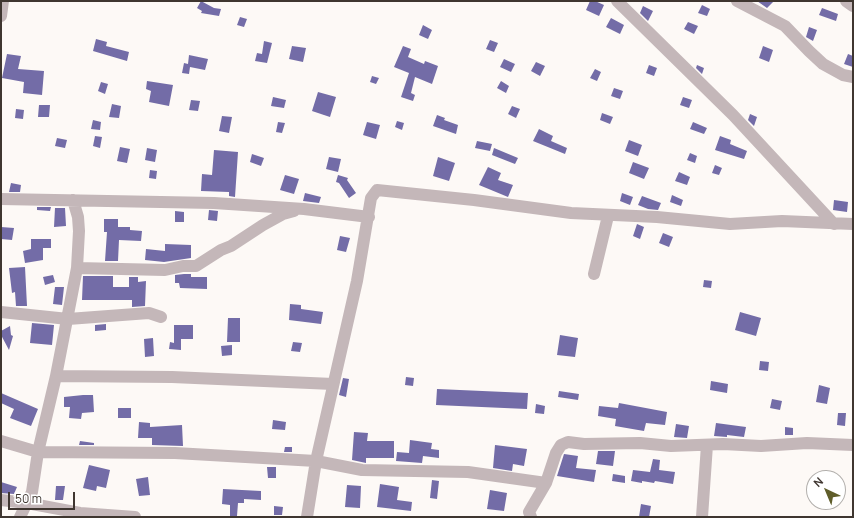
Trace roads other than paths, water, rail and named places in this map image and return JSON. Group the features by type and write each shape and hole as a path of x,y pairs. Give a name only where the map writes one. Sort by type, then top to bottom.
{"street":[{"path":"1,16 3,1"},
{"path":"617,1 733,115 834,224"},
{"path":"737,1 786,26 808,52 824,64 843,75 853,77"},
{"path":"846,1 853,6"},
{"path":"307,517 316,461 357,281 373,193 381,190 571,213 608,216 657,217 730,224 782,221 853,224"},
{"path":"1,199 214,203 304,209 369,217"},
{"path":"20,517 32,492 38,452 56,376 77,268 80,231 73,200"},
{"path":"77,268 165,270 183,266 196,266 283,214 304,209"},
{"path":"594,274 608,216"},
{"path":"1,312 68,319 149,313 161,317"},
{"path":"56,376 172,377 333,384"},
{"path":"1,441 38,452 175,453 316,461 362,470 468,472 546,483"},
{"path":"531,517 529,512 546,483 556,452 561,445 568,442 584,444 640,443 672,446 761,446 807,443 853,445"},
{"path":"702,517 707,445"},
{"path":"1,500 27,502 80,513 135,517"}]}
